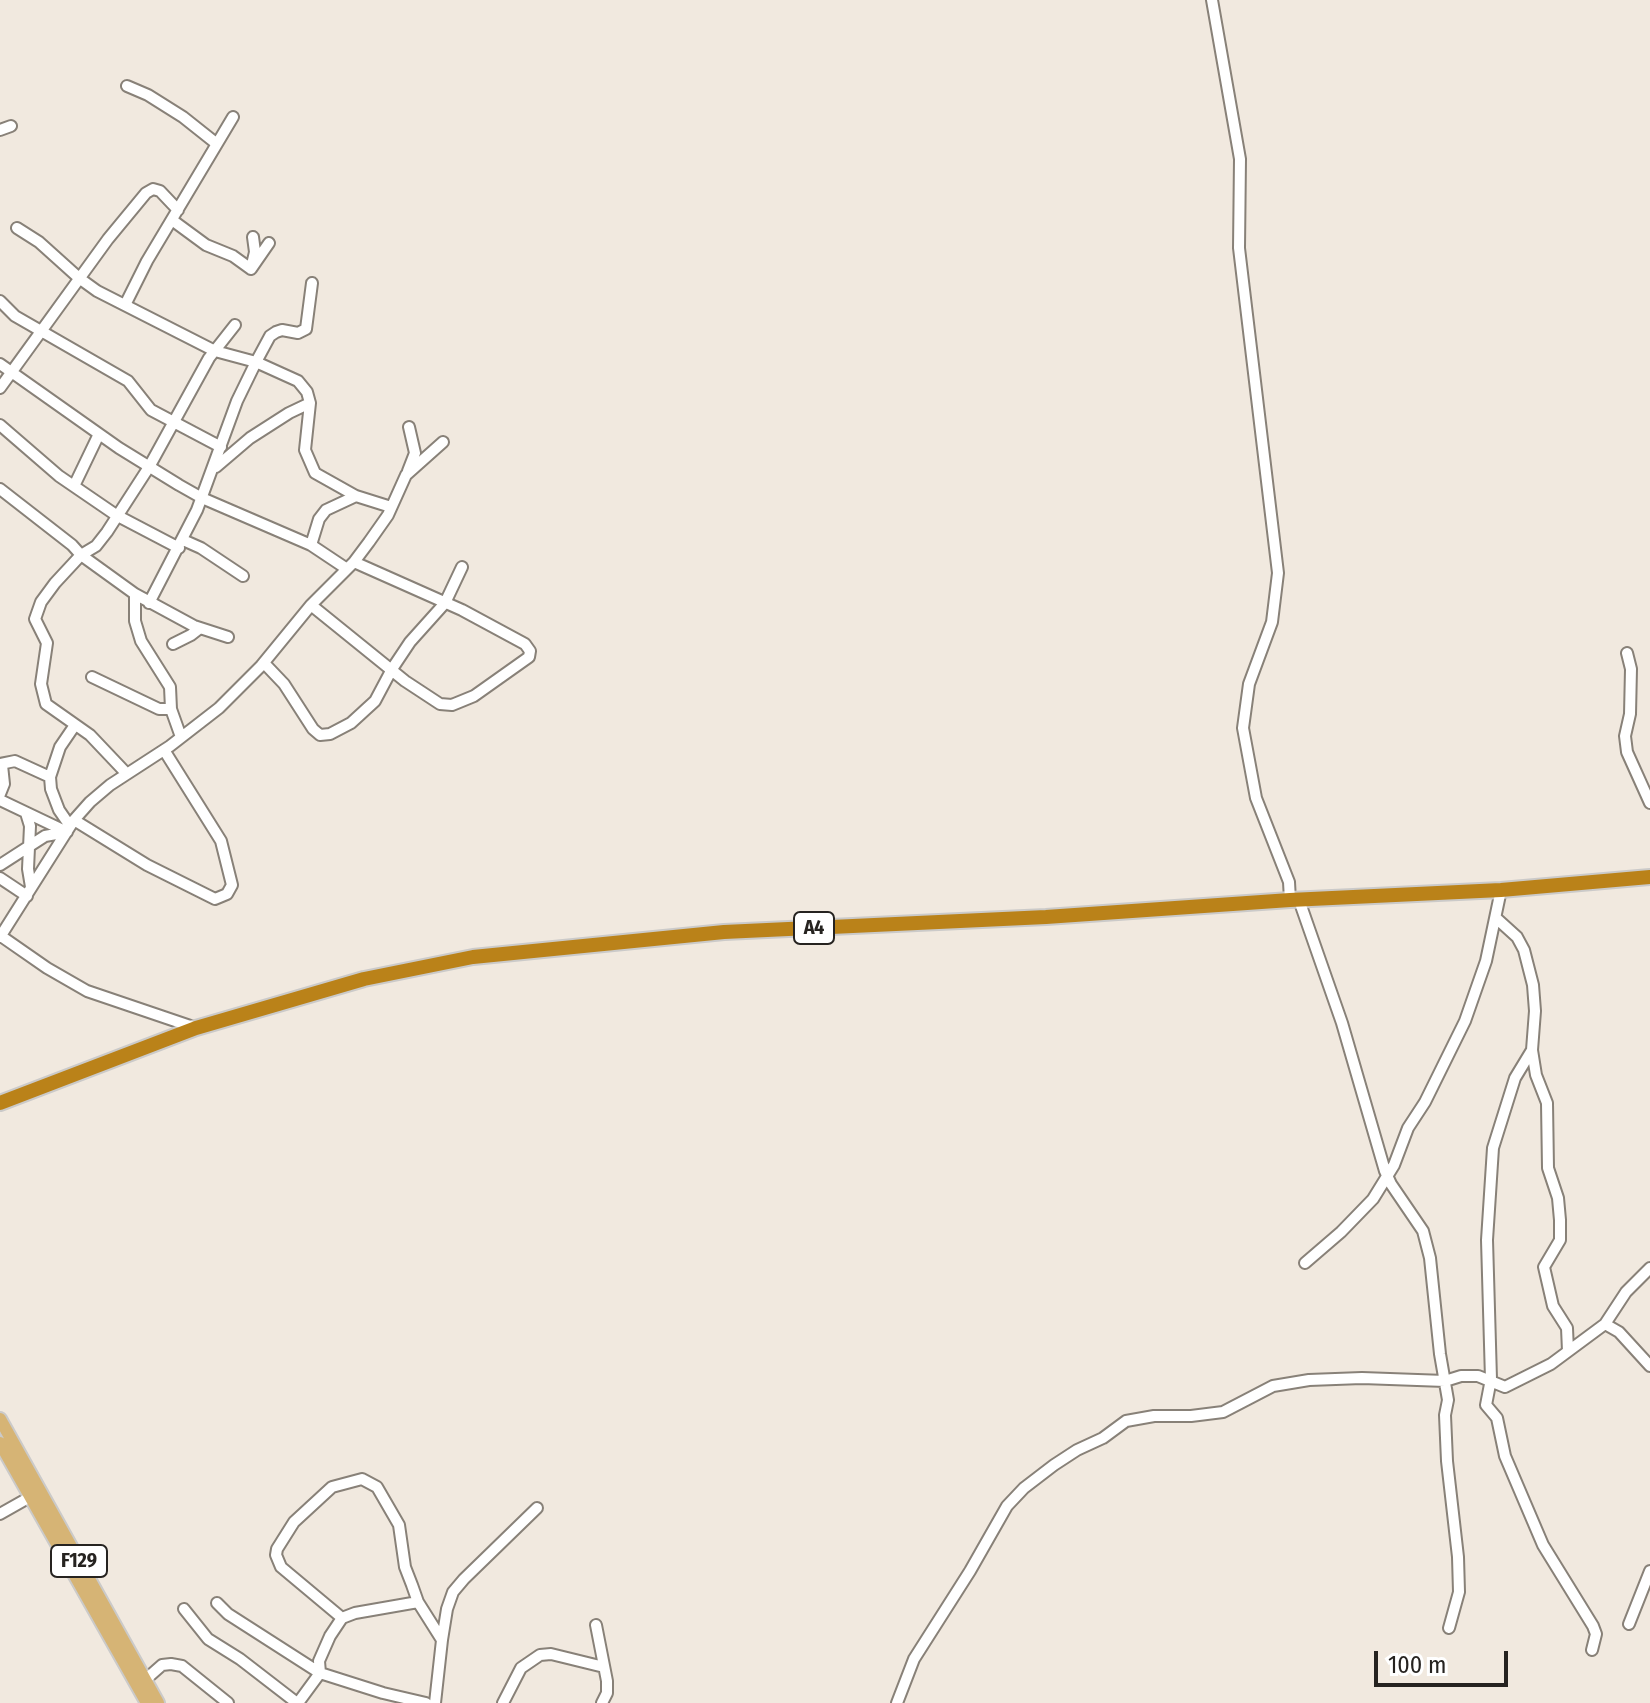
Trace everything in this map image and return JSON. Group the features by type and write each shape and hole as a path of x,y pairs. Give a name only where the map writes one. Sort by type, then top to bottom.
{"highway":[{"name":"A4","path":"0,1103 196,1028 364,979 473,957 724,932 1046,917 1501,890 1650,877"}],"main road":[{"name":"F129","path":"0,1419 158,1703"},
{"name":"F129","path":"0,1443 147,1703"}],"street":[{"path":"1212,0 1240,159 1239,248 1278,573 1272,622 1249,684 1243,728 1256,798 1342,1023 1387,1175 1423,1231 1430,1258 1448,1400 1445,1415 1447,1461 1459,1580 1459,1592 1449,1628"},
{"path":"127,86 183,117 217,144"},
{"path":"125,305 140,274 233,117"},
{"path":"0,388 79,278 146,193 153,189 160,191 178,210"},
{"path":"172,220 206,245 240,260 251,269"},
{"path":"17,228 39,242 79,278 125,305 215,351 256,362 298,381 307,392 310,403 306,441 308,460 315,473 356,496 391,507"},
{"path":"251,269 255,252 253,237"},
{"path":"251,269 269,243"},
{"path":"149,603 202,498 237,401 270,336 282,330 298,333 306,329 312,283"},
{"path":"0,301 5,309 128,381 151,410 221,447"},
{"path":"127,774 90,735 46,704 41,684 47,643 35,619 41,602 81,555 96,546 149,467 215,351 235,325"},
{"path":"0,364 99,434 202,498 350,565 445,603 525,644 530,651 529,657 474,696 452,705 440,704 428,698 311,605"},
{"path":"215,468 250,438 310,403"},
{"path":"0,425 74,486 116,515 243,576"},
{"path":"196,1028 87,991 0,936 70,826 100,793 219,708 264,663 311,605 350,565 391,507 406,475 415,453 409,427"},
{"path":"74,486 99,434"},
{"path":"406,475 443,442"},
{"path":"0,489 135,594 200,628 228,637"},
{"path":"311,545 319,519 326,510 356,496"},
{"path":"264,663 284,684 313,729 320,735 330,734 351,723 375,701 410,642 445,603 462,567"},
{"path":"135,594 135,621 141,641 170,687 171,709 181,737"},
{"path":"173,644 200,628"},
{"path":"1627,653 1631,669 1630,714 1625,736 1627,752 1650,803"},
{"path":"92,677 159,709 171,709"},
{"path":"70,826 59,810 50,777 60,747 75,725"},
{"path":"50,777 15,761 1,765 4,784 0,797 26,813 70,826 215,899 227,894 232,885 221,841 164,750"},
{"path":"26,813 30,846 29,891"},
{"path":"0,865 45,836 70,826"},
{"path":"0,878 29,891"},
{"path":"1305,1263 1373,1199 1394,1165 1408,1128 1425,1102 1465,1021 1486,961 1501,890"},
{"path":"1496,918 1517,937 1530,968 1535,1011 1532,1050 1536,1075 1547,1103 1548,1168 1558,1198 1560,1240 1544,1267 1553,1306 1567,1328 1568,1351"},
{"path":"1532,1050 1515,1078 1493,1148 1487,1240 1491,1379 1486,1405 1497,1418 1505,1456 1543,1545 1593,1626 1596,1634 1592,1650"},
{"path":"897,1703 914,1659 1007,1506 1054,1465 1103,1438 1126,1421 1223,1412 1273,1386 1309,1380 1445,1381 1461,1376 1491,1379 1505,1387 1551,1364 1605,1324 1626,1292 1650,1268"},
{"path":"1605,1324 1619,1332 1650,1366"},
{"path":"342,1618 286,1573 276,1555 278,1545 294,1522 332,1487 354,1480 368,1480 399,1525 405,1567 418,1602 442,1640"},
{"path":"0,1514 30,1497"},
{"path":"435,1703 447,1609 453,1592 537,1508"},
{"path":"1629,1624 1650,1571"},
{"path":"184,1609 208,1639 298,1703 320,1673 319,1661 342,1618 418,1602"},
{"path":"217,1603 235,1619 320,1673 381,1698 426,1703"},
{"path":"596,1625 607,1693 602,1703"},
{"path":"503,1703 521,1668 540,1655 551,1654 604,1667"},
{"path":"145,1680 162,1665 182,1666 228,1703"}]}
